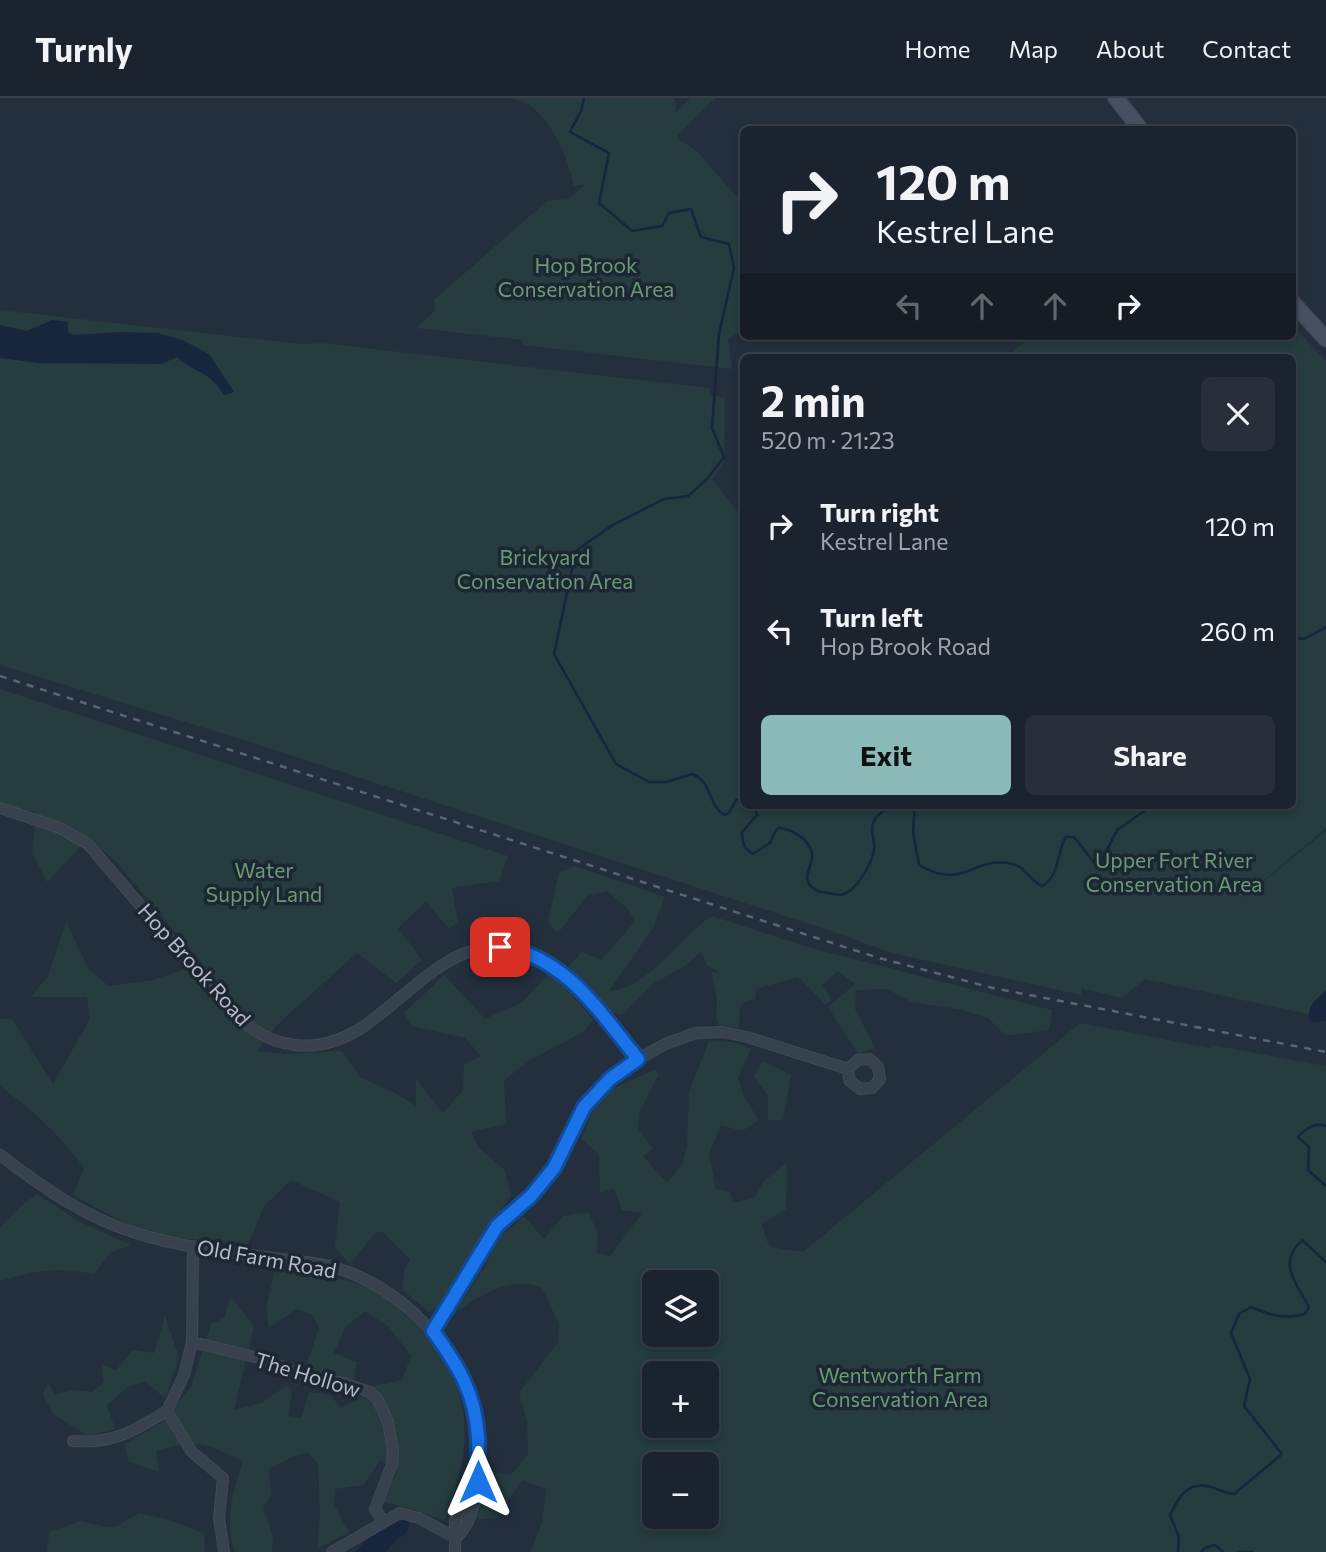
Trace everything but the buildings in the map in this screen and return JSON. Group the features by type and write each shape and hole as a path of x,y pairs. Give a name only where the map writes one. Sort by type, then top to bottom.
{"main road":[{"path":"1116,98 1138,126"},
{"path":"1296,306 1326,339"}],"street":[{"name":"Hop Brook Road","path":"0,808 60,828 88,844 229,1009 250,1028 278,1042 310,1046 340,1039 366,1025 451,959 474,950 500,947 524,951 556,968 578,987 638,1059"},
{"path":"433,1331 497,1226 531,1196 554,1168 584,1107 610,1079 638,1059 665,1044 696,1033 723,1032 848,1069"},
{"name":"Old Farm Road","path":"0,1155 62,1199 109,1224 161,1240 336,1268 384,1290 406,1305 433,1331 452,1356 471,1395 478,1440 476,1465 455,1521 455,1552"},
{"path":"73,1441 94,1443 120,1437 167,1411 184,1375 192,1342 193,1246"},
{"name":"The Hollow","path":"192,1342 263,1359 301,1375 344,1383 370,1392 384,1411 392,1436 392,1464 375,1509 383,1521"},
{"path":"167,1411 192,1452 223,1478 219,1518 224,1552"},
{"path":"332,1552 400,1513 419,1518 456,1538"}],"green space":[{"name":"Hop Brook Conservation Area","path":"511,98 673,98 676,102 675,114 690,98 715,98 678,135 680,140 698,152 740,200 740,325 739,332 728,339 732,369 522,345 523,340 416,328 435,311 434,300 547,201 568,199 586,184 574,186 553,132 545,120 524,102"},
{"name":"Brickyard Conservation Area","path":"0,310 301,344 322,343 709,388 711,396 725,397 724,463 712,479 740,514 740,809 1296,809 1296,354 1010,354 1027,340 1296,340 1296,329 1326,361 1326,828 1233,906 1326,831 1326,1018 1145,979 1122,998 1081,988 1081,995 892,953 247,741 0,665"},
{"name":"Water Supply Land","path":"0,689 508,856 499,881 452,888 458,922 449,929 426,902 398,928 422,960 396,983 357,953 279,1023 257,1051 284,1054 342,1051 360,1077 416,1106 416,1079 443,1113 463,1090 464,1064 481,1056 465,1038 411,1026 404,1013 444,975 485,1019 522,1002 551,972 593,1019 585,1031 532,1059 504,1080 506,1124 471,1132 478,1147 505,1170 511,1196 479,1240 439,1306 429,1312 402,1289 405,1268 410,1260 382,1231 374,1234 350,1264 335,1247 340,1202 291,1180 264,1206 248,1245 171,1237 123,1222 73,1195 84,1168 45,1124 0,1086 0,1019 12,1019 53,1084 90,1019 87,997 31,997 48,976 66,922 89,970 109,986 153,980 202,963 117,863 89,838 47,882 32,853 36,812 3,806 0,811"},
{"path":"575,866 665,897 653,928 609,991 638,981 652,971 712,916 811,948 1052,1010 1049,1030 1006,1036 988,1018 963,1010 912,1002 887,989 856,990 855,1009 875,1048 858,1054 828,1007 855,984 838,971 822,986 831,999 826,1005 798,977 756,989 755,999 740,1006 739,1028 719,1025 712,971 719,973 707,965 701,952 682,968 654,983 622,1015 606,1011 569,966 582,952 601,960 635,922 627,908 607,891 587,896 558,933 548,922 559,872"},
{"name":"Wentworth Farm Conservation Area","path":"1080,1023 1210,1048 1212,1045 1326,1066 1326,1552 530,1552 542,1523 546,1489 522,1480 497,1518 478,1519 484,1470 511,1475 528,1454 527,1421 519,1393 558,1342 559,1324 542,1288 530,1284 495,1289 454,1314 484,1268 500,1237 524,1216 544,1239 563,1216 588,1212 598,1233 597,1253 610,1256 642,1213 622,1210 614,1189 600,1193 599,1154 581,1139 596,1104 612,1089 654,1070 659,1074 640,1111 638,1128 653,1149 643,1156 667,1183 682,1164 687,1147 689,1092 709,1041 734,1042 751,1049 738,1078 744,1097 759,1120 742,1131 721,1125 709,1154 716,1189 730,1192 733,1203 755,1197 764,1181 787,1163 786,1209 762,1224 771,1247 803,1252"},
{"path":"762,1061 791,1074 783,1120 768,1120 768,1096 754,1077"},
{"path":"37,1194 78,1221 131,1245 111,1252 94,1274 46,1271 0,1281 0,1227"},
{"path":"275,1269 338,1279 375,1290 403,1310 427,1335 455,1382 462,1404 464,1447 454,1495 445,1521 383,1502 397,1471 381,1460 363,1485 336,1489 334,1505 349,1532 317,1549 320,1515 318,1463 307,1452 268,1470 272,1495 263,1507 273,1536 272,1552 235,1552 230,1518 233,1494 243,1461 209,1446 192,1444 156,1451 160,1473 128,1461 125,1444 161,1423 191,1387 211,1324 224,1318 231,1297 254,1326 234,1410 262,1403 287,1385 292,1392 288,1416 301,1418 309,1392 330,1395 341,1408 360,1398 374,1386 402,1380 411,1356 389,1327 365,1311 345,1327 334,1353 357,1362 354,1379 316,1376 305,1369 319,1328 312,1315 297,1309 269,1328 266,1308"},
{"path":"165,1316 179,1358 165,1398 145,1382 129,1386 107,1405 115,1429 88,1436 53,1414 43,1394 48,1383 55,1394 75,1390 92,1392 104,1382 101,1364 116,1370 133,1350 154,1353"},
{"path":"139,1513 169,1520 204,1533 205,1552 47,1552 49,1532 81,1521 107,1527 117,1526"}],"water":[{"path":"52,320 68,322 68,332 73,335 158,333 182,340 209,354 234,392 224,395 212,380 177,357 161,364 38,363 0,358 0,325 27,331"},
{"path":"1326,991 1326,1021 1311,1022 1310,1009"},
{"path":"404,1519 410,1523 406,1534 398,1538 386,1552 355,1552 377,1532"}],"waterway":[{"path":"584,98 581,111 570,132 609,153 599,203 632,231 662,226 669,213 691,209 701,237 729,244 734,268 719,334 712,428 724,457 707,479 688,496 664,499 611,526 576,551 554,654 616,764 649,782 666,782 692,774 707,787 715,805 724,815 729,813 736,800 740,802"},
{"path":"1296,638 1304,639 1326,627"},
{"path":"753,809 757,815 742,832 747,850 753,854 770,843 776,830 789,830 804,839 812,853 807,877 809,884 818,891 841,895 854,887 867,869 874,850 873,823 886,809"},
{"path":"915,809 913,832 919,865 947,875 987,864 1012,864 1042,886 1055,871 1066,837 1074,837 1096,865 1102,860 1117,830 1147,809"},
{"path":"1326,1126 1314,1126 1298,1137 1309,1147 1308,1170 1326,1186"},
{"path":"1178,1552 1179,1537 1170,1515 1188,1489 1200,1485 1234,1494 1282,1454 1244,1406 1250,1379 1231,1333 1239,1314 1251,1307 1278,1316 1305,1314 1309,1307 1291,1273 1291,1257 1302,1240 1326,1262"},
{"path":"1201,1552 1215,1545 1223,1552"},
{"path":"1238,1552 1253,1552"}],"railway":[{"path":"0,676 879,958 993,988 1326,1052"}],"route":[{"path":"478,1482 478,1440 471,1395 452,1356 433,1331 497,1226 531,1196 554,1168 584,1107 610,1079 638,1059 578,987 556,968 524,951 500,947"}],"park label":[{"name":"Upper Fort River Conservation Area","path":"1174,871"}]}
